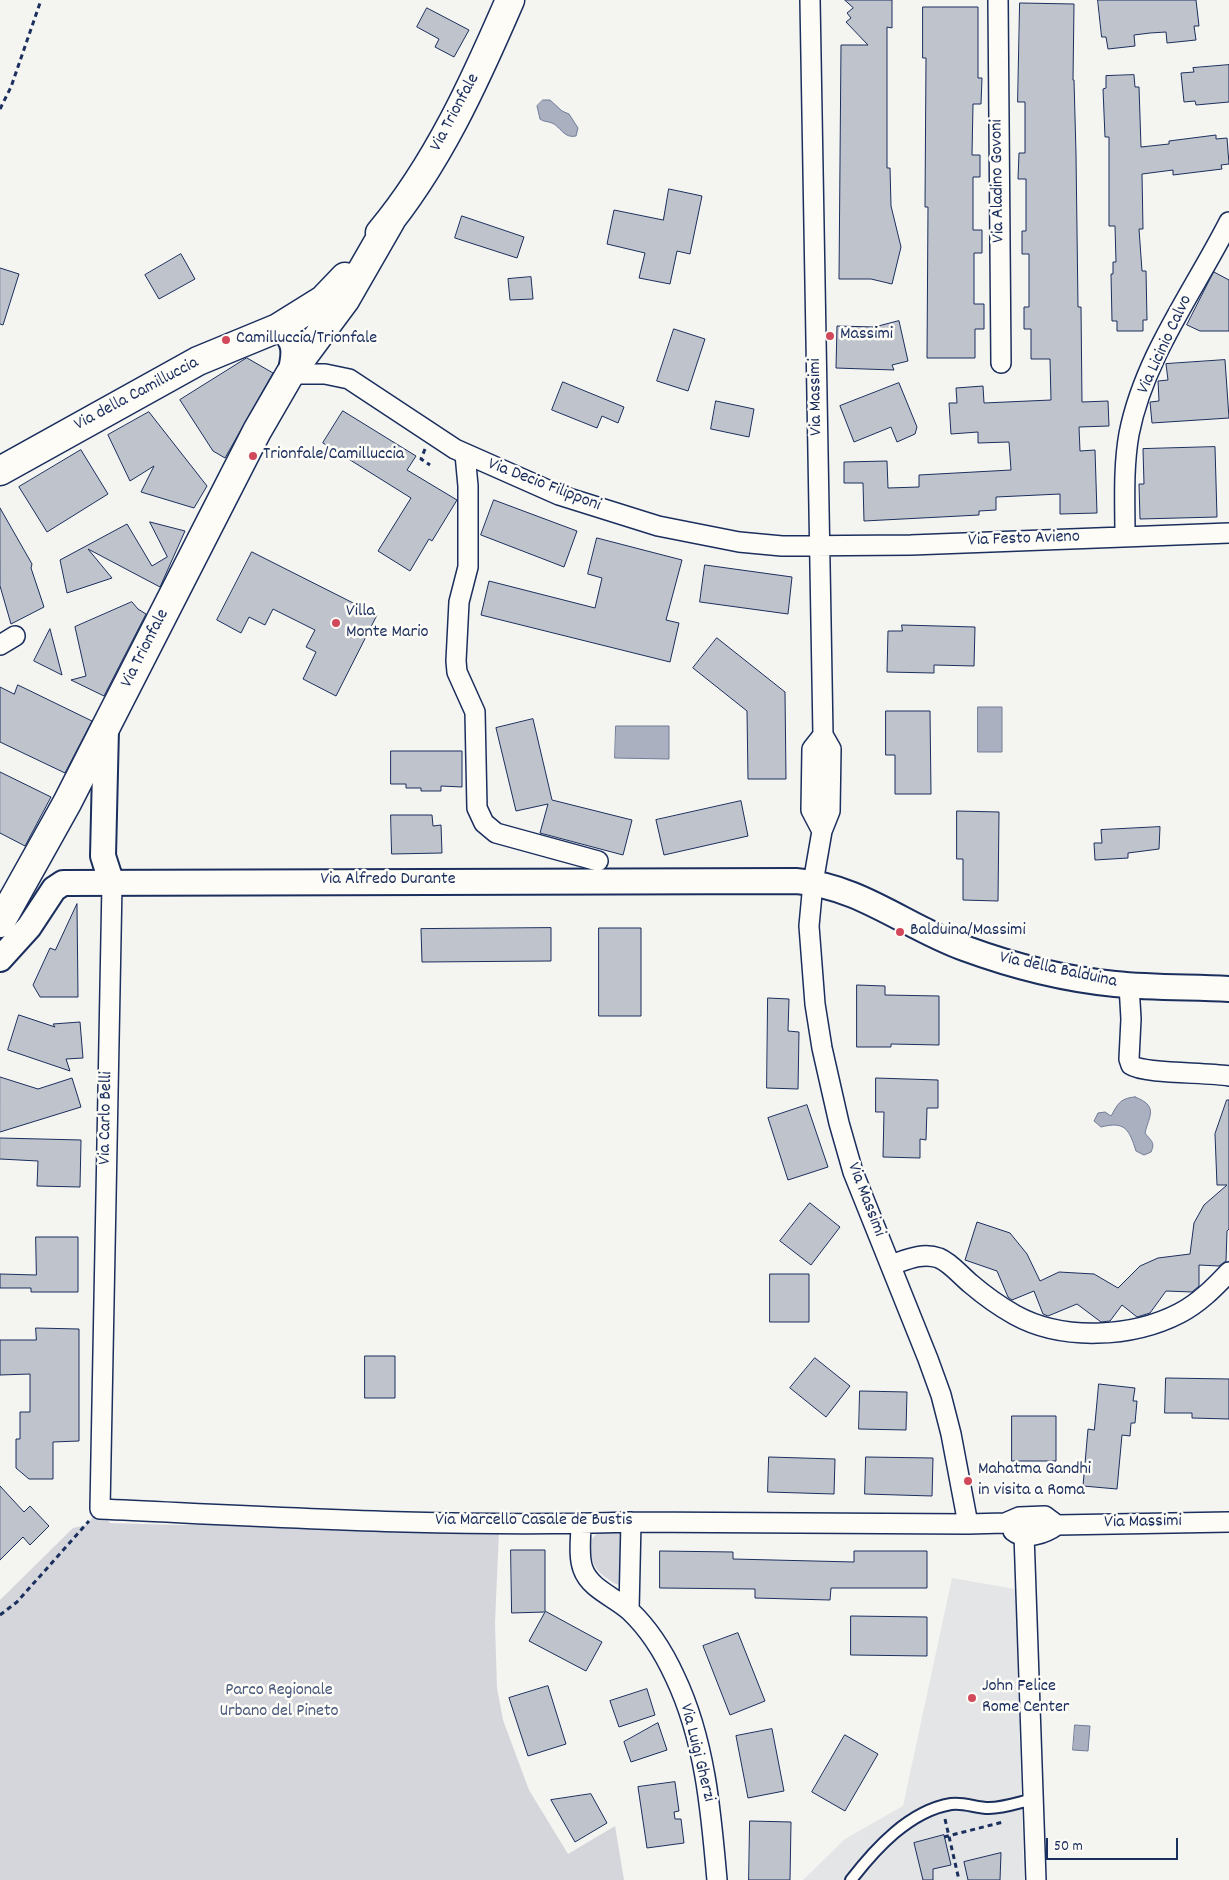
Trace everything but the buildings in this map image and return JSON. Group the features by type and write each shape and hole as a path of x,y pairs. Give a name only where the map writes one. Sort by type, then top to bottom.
{"main road":[{"name":"Via Trionfale","path":"0,922 67,804 252,440 290,374 344,300 391,220 423,172 465,100 510,0"},
{"name":"Via Trionfale","path":"278,328 329,294 391,220"},
{"name":"Via della Camilluccia","path":"0,471 198,362 278,328"}],"street":[{"name":"Via Massimi","path":"810,0 823,735 831,749 830,811 822,831 813,883 809,926 815,1004 828,1075 853,1172 941,1395 951,1434 968,1524 1004,1523 1019,1517 1045,1516 1057,1525"},
{"name":"Via Aladino Govoni","path":"998,0 1001,363"},
{"name":"Via Licinio Calvo","path":"1125,536 1126,461 1132,421 1159,351 1228,227"},
{"name":"Via Trionfale","path":"278,328 289,336 293,343 294,357 290,374"},
{"name":"Via Decio Filipponi","path":"290,374 324,374 349,379 424,430 464,454 559,495 658,526 739,542 782,546 819,545"},
{"path":"464,454 468,486 468,567 460,602 456,661 457,672 475,712 477,808 484,823 496,833 598,861"},
{"name":"Via Festo Avieno","path":"819,545 911,545 1229,533"},
{"name":"Via Carlo Belli","path":"100,1509 112,884 103,856 106,729"},
{"name":"Via Alfredo Durante","path":"0,959 24,933 52,891 60,885 455,881 813,883"},
{"name":"Via della Balduina","path":"813,883 857,895 934,936 1008,964 1079,979 1129,985 1229,988"},
{"path":"1129,985 1132,1019 1129,1059 1131,1065 1142,1070 1185,1071 1229,1076"},
{"path":"891,1265 914,1257 927,1256 939,1259 1016,1316 1056,1330 1096,1333 1132,1328 1168,1318 1198,1301 1229,1272"},
{"name":"Via Marcello Casale de Bustis","path":"100,1509 343,1520 581,1524 631,1522 968,1524"},
{"path":"629,1610 631,1522"},
{"name":"Via Massimi","path":"1024,1534 1044,1534 1057,1525 1229,1522"},
{"path":"1004,1523 1017,1534 1024,1534 1036,1880"},
{"name":"Via Luigi Gherzi","path":"581,1524 581,1561 585,1574 592,1582 629,1610 654,1640 675,1677 696,1734 710,1806 717,1880"}],"lane":[{"path":"851,1880 870,1855 902,1828 942,1806 969,1804 996,1808 1034,1799"}],"path":[{"path":"0,109 10,87 41,0"},
{"path":"427,446 420,459 430,465"},
{"path":"0,1615 17,1602 100,1509"},
{"path":"942,1806 960,1880"},
{"path":"944,1837 1004,1822 1003,1819"}],"shaded area":[{"name":"John Felice Rome Center","path":"952,1578 1015,1589 1024,1880 803,1880 845,1839 903,1806"}],"green space":[{"name":"Parco Regionale Urbano del Pineto","path":"100,1509 110,1523 499,1530 495,1623 497,1688 503,1720 529,1790 568,1854 615,1826 624,1880 0,1880 0,1600 73,1528 86,1525"},
{"path":"598,1532 621,1532 625,1534 622,1584 616,1584 608,1579 595,1567 591,1553 591,1540"}],"water":[{"path":"543,100 550,100 562,111 569,114 578,128 576,136 568,136 555,125 540,119 537,106"},
{"path":"978,707 1002,707 1002,752 978,752"},
{"path":"616,726 669,726 669,759 615,758"},
{"path":"1135,1097 1142,1100 1150,1108 1150,1117 1145,1133 1152,1141 1153,1146 1151,1152 1144,1155 1136,1151 1131,1137 1125,1128 1116,1125 1101,1127 1094,1121 1098,1113 1105,1112 1111,1116 1122,1101"},
{"path":"1075,1725 1090,1726 1088,1751 1073,1750"}],"place":[{"name":"Massimi","path":"830,336"},
{"name":"Camilluccia/Trionfale","path":"226,340"},
{"name":"Trionfale/Camilluccia","path":"253,456"},
{"name":"Villa Monte Mario","path":"336,623"},
{"name":"Balduina/Massimi","path":"900,932"},
{"name":"Mahatma Gandhi in visita a Roma","path":"968,1481"},
{"name":"John Felice Rome Center","path":"972,1698"}]}
